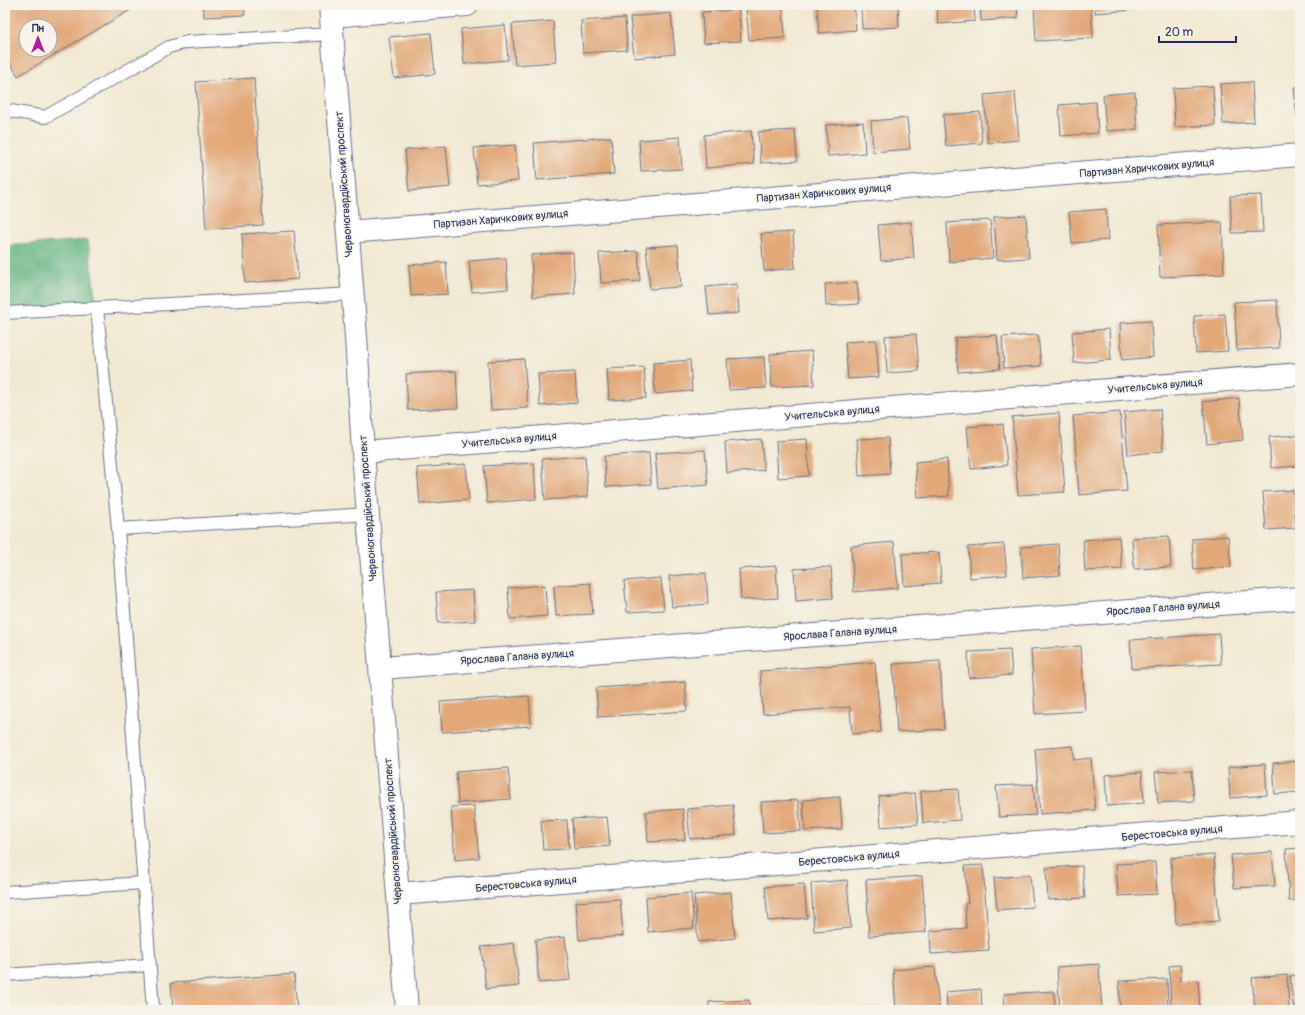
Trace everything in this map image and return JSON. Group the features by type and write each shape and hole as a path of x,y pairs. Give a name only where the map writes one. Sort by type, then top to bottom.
{"street":[{"path":"331,19 467,5"},
{"name":"Червоногвардійський проспект","path":"331,19 407,1010"},
{"name":"Партизан Харичкових вулиця","path":"348,232 1300,156"},
{"name":"Учительська вулиця","path":"364,452 1300,374"},
{"name":"Ярослава Галана вулиця","path":"381,668 1300,598"},
{"name":"Берестовська вулиця","path":"398,894 1300,822"}],"lane":[{"path":"5,110 45,117 169,47 187,42 331,19"},
{"path":"5,312 353,294"},
{"path":"97,308 118,529 153,1010"},
{"path":"118,529 369,514"},
{"path":"5,892 143,882"},
{"path":"5,975 149,966"}],"green space":[{"path":"88,240 96,303 5,309 5,246"}],"building":[{"path":"5,5 139,5 58,53 58,18 18,18 18,58 49,58 18,76 5,54"},
{"path":"203,5 244,5 245,15 204,17"},
{"path":"817,5 854,5 856,30 819,33"},
{"path":"861,5 898,5 899,27 862,29"},
{"path":"937,5 974,5 975,21 938,24"},
{"path":"980,5 1017,5 1018,18 981,21"},
{"path":"1034,5 1091,5 1093,38 1036,41"},
{"path":"1095,5 1132,5 1132,10 1095,13"},
{"path":"783,7 785,38 749,40 746,9"},
{"path":"739,10 741,41 704,43 702,12"},
{"path":"671,13 675,54 634,58 630,17"},
{"path":"625,18 627,50 583,53 581,21"},
{"path":"553,21 556,62 515,65 512,24"},
{"path":"505,25 508,60 464,64 461,29"},
{"path":"431,33 435,74 394,78 389,37"},
{"path":"254,78 263,225 206,229 196,82"},
{"path":"1252,82 1254,122 1223,124 1220,84"},
{"path":"1213,86 1215,125 1175,127 1173,88"},
{"path":"1294,87 1300,87 1300,118 1297,118"},
{"path":"1015,92 1019,140 988,143 984,95"},
{"path":"1135,92 1137,129 1106,131 1103,95"},
{"path":"1096,102 1098,133 1061,136 1059,105"},
{"path":"980,112 982,143 946,146 943,115"},
{"path":"907,118 910,149 873,152 871,121"},
{"path":"863,122 865,153 828,156 826,125"},
{"path":"795,130 797,161 761,163 758,132"},
{"path":"751,131 754,164 706,168 704,135"},
{"path":"611,137 614,174 537,180 534,143"},
{"path":"680,137 682,169 641,171 639,140"},
{"path":"515,145 518,181 477,184 474,148"},
{"path":"446,146 450,187 409,191 405,150"},
{"path":"1261,195 1263,232 1232,233 1230,196"},
{"path":"1106,209 1108,240 1072,243 1069,212"},
{"path":"1026,215 1029,258 997,260 994,217"},
{"path":"990,220 993,258 949,262 947,223"},
{"path":"911,222 914,258 881,261 878,225"},
{"path":"1222,222 1224,274 1160,277 1158,225"},
{"path":"294,231 298,279 245,283 242,234"},
{"path":"793,232 795,268 764,271 761,234"},
{"path":"678,245 681,287 650,289 646,247"},
{"path":"638,251 640,281 601,283 599,253"},
{"path":"573,252 575,294 533,297 531,255"},
{"path":"506,258 508,289 472,292 469,261"},
{"path":"446,262 448,294 411,296 409,265"},
{"path":"857,282 859,304 826,306 825,284"},
{"path":"737,284 739,313 709,315 706,287"},
{"path":"1277,300 1279,348 1237,350 1234,302"},
{"path":"1225,314 1228,351 1196,353 1194,316"},
{"path":"1151,321 1153,357 1122,360 1120,323"},
{"path":"1109,329 1111,360 1074,363 1072,332"},
{"path":"916,334 919,371 887,373 885,336"},
{"path":"997,335 1000,369 958,372 955,338"},
{"path":"1038,335 1041,366 1004,368 1002,337"},
{"path":"876,340 879,377 848,379 845,342"},
{"path":"812,351 814,385 772,387 770,354"},
{"path":"764,357 766,388 729,390 727,359"},
{"path":"524,359 528,408 491,410 488,361"},
{"path":"690,360 692,391 655,394 653,363"},
{"path":"644,367 646,398 609,400 607,369"},
{"path":"456,371 458,408 408,410 406,374"},
{"path":"575,372 577,403 540,406 538,374"},
{"path":"1239,398 1243,440 1207,444 1203,402"},
{"path":"1160,409 1163,451 1128,455 1124,412"},
{"path":"1120,412 1127,491 1079,495 1073,416"},
{"path":"1059,413 1065,492 1018,495 1012,417"},
{"path":"1003,424 1007,465 971,469 967,427"},
{"path":"1300,435 1300,466 1271,468 1269,437"},
{"path":"888,438 890,474 859,476 857,439"},
{"path":"761,439 764,470 727,473 725,442"},
{"path":"807,439 809,476 778,478 776,441"},
{"path":"705,450 708,485 658,489 655,453"},
{"path":"649,453 651,484 606,487 604,456"},
{"path":"585,456 588,497 545,500 542,459"},
{"path":"947,459 949,496 918,498 915,462"},
{"path":"534,463 536,499 487,503 484,466"},
{"path":"466,464 469,500 420,504 417,468"},
{"path":"1293,490 1296,528 1266,530 1263,492"},
{"path":"1169,536 1171,567 1134,569 1132,538"},
{"path":"1228,536 1231,567 1194,570 1192,539"},
{"path":"1119,537 1122,569 1085,571 1083,540"},
{"path":"894,542 898,588 854,592 851,546"},
{"path":"1004,544 1007,575 970,578 968,547"},
{"path":"1058,544 1060,575 1023,578 1021,547"},
{"path":"939,552 941,583 904,586 902,554"},
{"path":"776,566 778,598 741,600 739,569"},
{"path":"831,567 833,598 796,601 794,569"},
{"path":"706,573 708,604 672,607 669,576"},
{"path":"661,578 664,610 627,612 624,581"},
{"path":"590,583 593,614 556,616 554,586"},
{"path":"545,585 547,616 510,619 508,588"},
{"path":"473,590 475,621 438,623 436,592"},
{"path":"1219,634 1221,664 1132,669 1130,640"},
{"path":"1081,646 1085,711 1035,714 1031,649"},
{"path":"1010,650 1012,675 969,678 968,652"},
{"path":"940,661 944,729 897,732 893,664"},
{"path":"875,662 881,732 852,734 850,707 763,714 760,671"},
{"path":"685,682 687,711 598,717 596,688"},
{"path":"529,696 531,726 442,732 440,702"},
{"path":"1073,746 1074,760 1091,758 1095,810 1040,814 1035,749"},
{"path":"1300,761 1300,792 1275,794 1273,763"},
{"path":"1265,764 1267,795 1230,798 1228,767"},
{"path":"508,768 511,799 458,803 456,772"},
{"path":"1192,770 1194,801 1158,803 1155,772"},
{"path":"1142,772 1144,803 1107,806 1105,775"},
{"path":"1033,784 1036,815 999,817 996,786"},
{"path":"958,789 960,820 923,823 921,791"},
{"path":"915,793 918,824 881,827 879,796"},
{"path":"840,797 842,829 805,831 803,800"},
{"path":"798,800 801,831 763,833 761,802"},
{"path":"733,805 736,835 690,839 687,809"},
{"path":"474,806 479,858 455,860 451,807"},
{"path":"683,809 685,840 648,842 646,812"},
{"path":"607,817 610,846 574,849 572,819"},
{"path":"567,820 569,849 543,850 541,821"},
{"path":"1300,848 1300,900 1289,901 1286,849"},
{"path":"1272,852 1275,886 1234,888 1231,855"},
{"path":"1214,855 1219,921 1176,924 1171,858"},
{"path":"1155,862 1157,894 1118,896 1116,864"},
{"path":"983,865 989,950 931,954 930,931 966,928 965,903 968,903 965,866"},
{"path":"1082,866 1085,898 1048,900 1046,868"},
{"path":"1030,875 1033,907 997,910 994,878"},
{"path":"922,876 926,932 869,936 866,880"},
{"path":"847,880 851,928 814,931 811,883"},
{"path":"804,884 807,918 768,921 765,887"},
{"path":"731,892 735,938 698,942 694,895"},
{"path":"691,893 694,928 648,932 646,897"},
{"path":"620,899 623,936 579,940 576,902"},
{"path":"565,937 570,980 539,983 535,940"},
{"path":"514,943 519,986 486,989 481,947"},
{"path":"1099,964 1102,1010 1060,1010 1057,967"},
{"path":"1180,965 1181,981 1198,980 1200,1010 1171,1010 1169,966"},
{"path":"935,967 939,1010 896,1010 893,970"},
{"path":"294,974 297,1010 173,1010 171,983"},
{"path":"1287,975 1289,1007 1255,1010 1252,978"},
{"path":"1300,975 1300,1006 1293,1006 1290,976"},
{"path":"1167,979 1168,1010 1120,1010 1119,981"},
{"path":"981,989 982,1010 947,1010 946,992"},
{"path":"1054,991 1055,1010 1005,1010 1004,994"},
{"path":"749,1000 750,1010 709,1010 709,1002"},
{"path":"879,1007 879,1010 850,1010 850,1009"}]}
